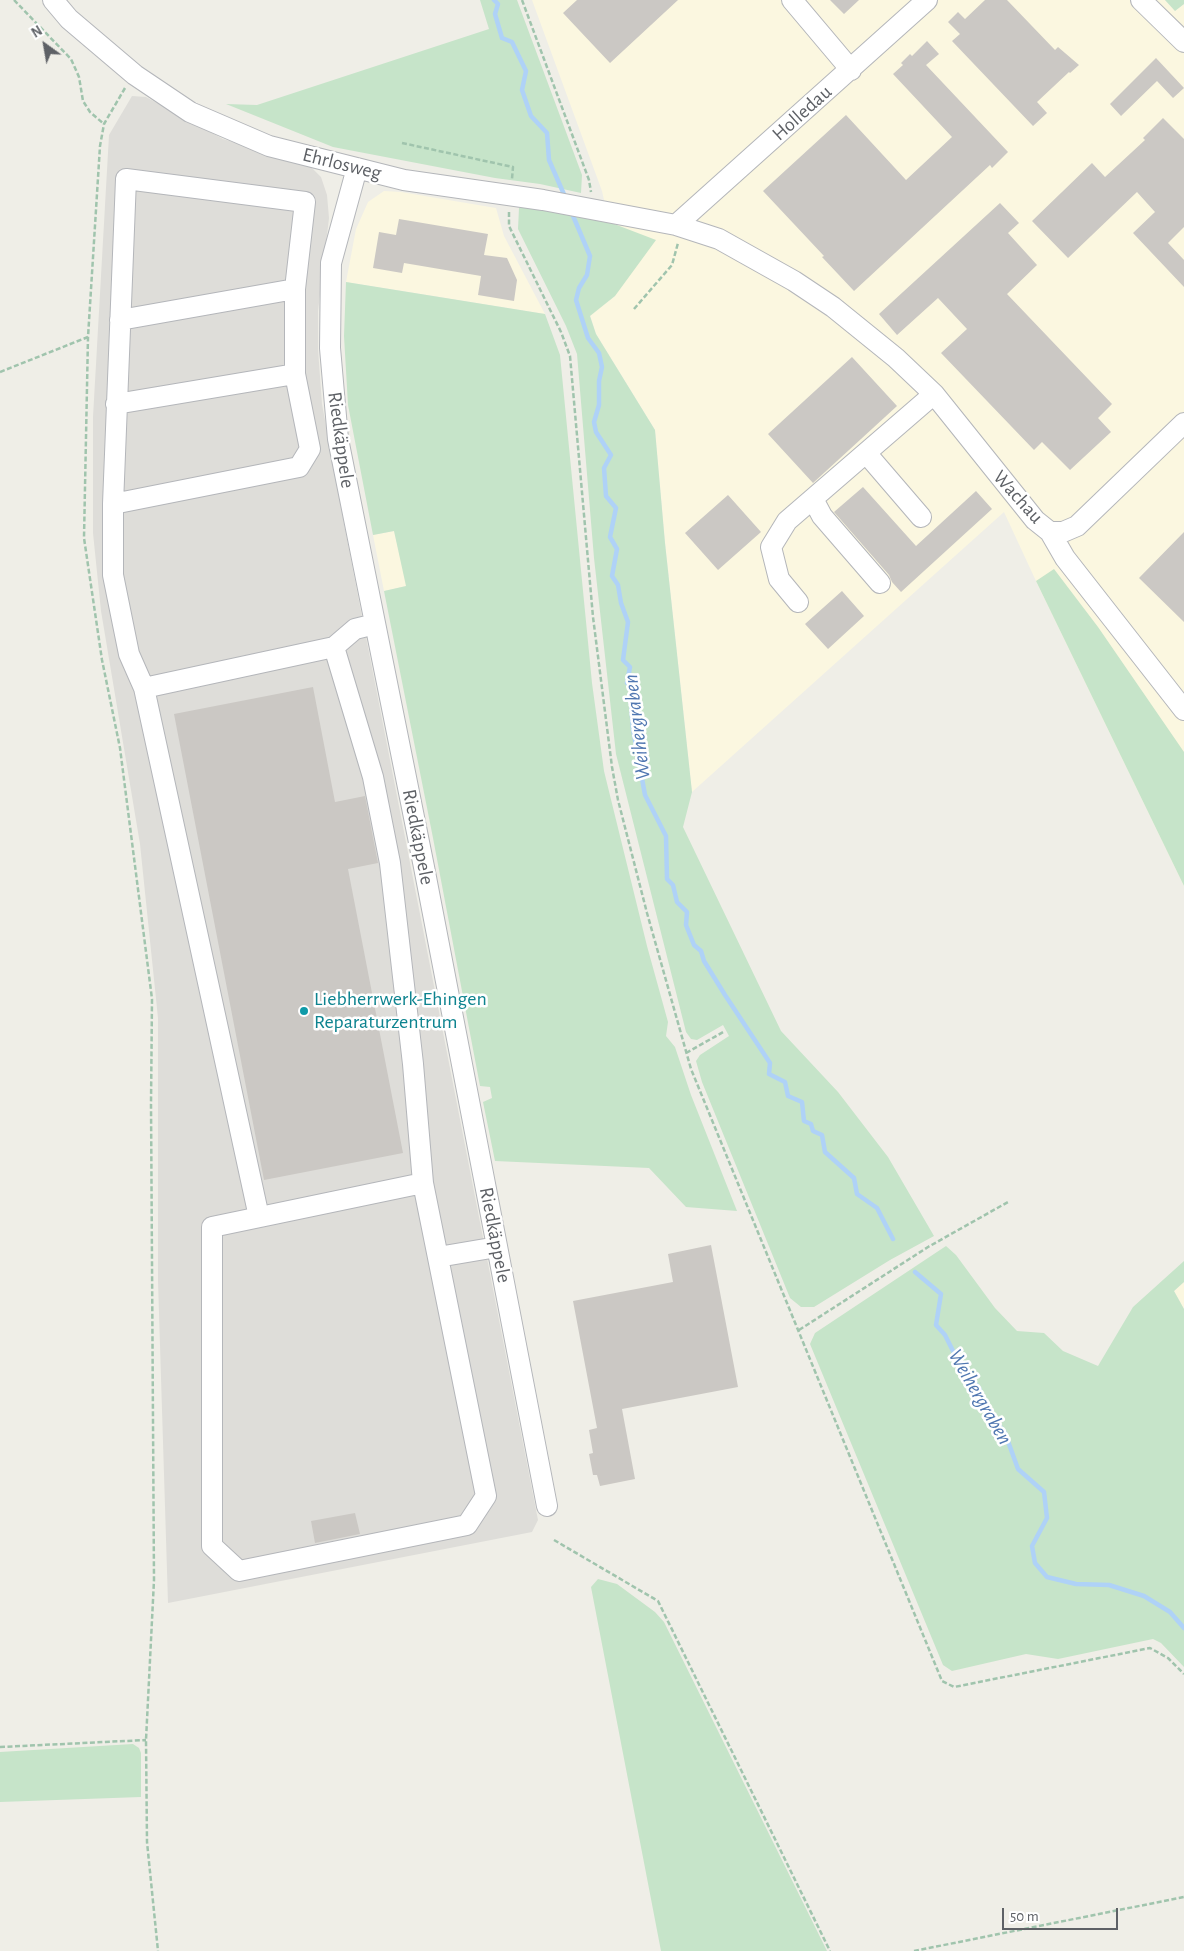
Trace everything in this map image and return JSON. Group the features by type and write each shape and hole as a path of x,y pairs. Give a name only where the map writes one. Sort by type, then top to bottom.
{"street":[{"name":"Ehrlosweg","path":"53,0 69,20 135,75 190,112 269,146 404,180 543,200 680,226"},
{"path":"792,0 851,70"},
{"name":"Holledau","path":"680,226 927,0"},
{"path":"1142,0 1184,42"},
{"name":"Riedkäppele","path":"357,168 331,263 330,348 338,439 547,1506"},
{"path":"113,504 299,467 310,449 295,374 295,289 305,202 126,179 116,404 113,504 113,574 129,654 144,688 259,1217"},
{"name":"Wachau","path":"680,226 719,239 755,258 833,307 896,358 934,394 1029,512 1050,532 1063,532 1077,526 1184,423"},
{"path":"120,320 295,289"},
{"path":"116,404 295,374"},
{"path":"798,602 779,579 770,547 787,521 934,394"},
{"path":"866,453 920,517"},
{"path":"813,499 822,516 880,583"},
{"path":"1050,532 1065,558 1184,710"},
{"path":"144,688 334,646 355,629 375,624"},
{"path":"334,646 373,777 390,863 413,1064 423,1183 486,1496 467,1525 239,1571 212,1546 212,1227 423,1183"},
{"path":"438,1257 497,1247"}],"path":[{"path":"14,0 71,59 79,77 83,101 90,112 104,124"},
{"path":"522,0 589,180 592,210"},
{"path":"135,75 120,94 104,124 100,146 88,337 84,538 102,660 120,748 152,999 154,1580 146,1740 148,1842 158,1951"},
{"path":"402,143 513,167 509,226 561,332 570,356 593,617 612,766 626,828 686,1053 694,1078 942,1681 954,1688 1150,1648 1168,1658 1184,1674"},
{"path":"634,309 672,265 680,226"},
{"path":"0,372 88,337"},
{"path":"686,1053 725,1031"},
{"path":"799,1330 928,1247 1008,1202"},
{"path":"554,1540 658,1601 830,1951"},
{"path":"0,1747 146,1740"},
{"path":"914,1951 1184,1897"}],"shaded area":[{"path":"532,0 1165,0 1175,11 1184,4 1184,886 1004,512 692,792 655,430 596,334 590,315 615,296 609,222 602,191"},
{"path":"132,96 146,97 223,139 309,165 321,177 327,195 329,218 318,311 318,349 322,404 538,1520 532,1532 168,1603 158,1281 158,1018 140,844 101,611 93,533 93,417 109,135"},
{"path":"384,191 401,192 496,208 504,236 545,314 346,282 356,229 368,202"},
{"path":"394,531 407,586 384,591 373,535"},
{"path":"1184,1282 1184,1309 1174,1291"}],"green space":[{"path":"480,0 517,0 582,175 581,193 333,147 226,104 257,105 489,29"},
{"path":"1165,0 1184,0 1184,4 1175,11"},
{"path":"525,207 609,222 656,240 615,296 590,316 596,334 655,430 665,543 692,792 683,827 781,1031 838,1092 888,1157 934,1236 890,1260 814,1307 801,1307 790,1298 702,1082 696,1061 700,1055 729,1036 723,1025 697,1040 691,1039 686,1032 616,754 594,558 577,354 566,326 518,229 519,208"},
{"path":"346,282 545,314 560,355 592,683 604,771 647,946 668,1022 666,1036 675,1047 691,1095 737,1211 686,1207 649,1168 495,1161 483,1102 492,1098 490,1087 480,1086 384,591 406,586 394,531 373,535 348,405 344,336"},
{"path":"1054,569 1098,627 1184,752 1184,886 1036,581"},
{"path":"946,1246 956,1255 995,1308 1017,1331 1044,1333 1063,1351 1098,1366 1133,1307 1184,1261 1184,1282 1174,1291 1184,1309 1184,1667 1161,1643 1153,1639 1058,1659 1026,1654 952,1671 943,1665 810,1344 815,1333"},
{"path":"598,1579 617,1584 655,1612 664,1622 827,1951 661,1951 591,1587"},
{"path":"133,1744 139,1748 141,1753 141,1797 0,1802 0,1752"}],"building":[{"path":"577,0 678,0 610,63 563,13"},
{"path":"830,0 859,0 844,14"},
{"path":"985,0 1007,0 1055,50 1058,47 1079,65 1037,102 1047,113 1033,126 952,41 960,34 948,22 958,12 965,19"},
{"path":"927,41 939,54 926,65 1008,152 992,168 990,165 854,291 763,191 846,115 906,180 952,137 893,74 903,65 901,63 910,54 912,56"},
{"path":"1156,58 1184,88 1173,98 1157,81 1121,116 1110,104"},
{"path":"1163,118 1184,139 1184,227 1168,243 1184,260 1184,287 1133,233 1155,212 1137,192 1068,258 1032,221 1092,163 1105,177 1145,140 1143,138"},
{"path":"1000,203 1019,223 1008,233 1037,265 1007,294 1112,404 1098,418 1111,432 1070,470 1042,442 1034,450 941,353 967,329 938,298 897,335 879,314"},
{"path":"399,219 488,234 484,255 507,258 517,280 514,301 478,295 481,276 404,263 402,273 373,268 379,232 396,235"},
{"path":"852,357 897,406 813,483 768,434"},
{"path":"863,487 916,546 976,491 992,509 901,592 892,582 889,575 834,512"},
{"path":"728,495 761,532 718,570 685,533"},
{"path":"1184,532 1184,622 1139,578"},
{"path":"842,591 864,616 828,649 805,624"},
{"name":"Liebherrwerk-Ehingen Reparaturzentrum","path":"313,687 335,802 365,796 378,863 348,869 403,1153 264,1180 174,714"},
{"path":"711,1245 738,1387 622,1409 635,1479 600,1486 597,1475 593,1475 589,1454 593,1453 589,1430 597,1428 573,1301 673,1282 668,1254"},
{"path":"355,1513 360,1534 315,1543 311,1521"}],"waterway":[{"name":"Weihergraben","path":"494,0 498,4 495,14 502,38 512,42 526,71 522,90 531,116 547,133 549,160 566,199"},
{"name":"Weihergraben","path":"571,211 590,256 587,275 579,288 576,300 588,338 599,353 602,367 599,381 599,405 594,422 596,432 611,455 604,468 606,496 616,508 610,537 617,549 612,576 618,585 621,603 628,622 623,660 630,667 627,683 635,689 631,703 633,729 645,795 666,836 667,879 673,885 677,902 687,912 686,925 694,945 701,951 704,961 770,1063 769,1074 785,1082 788,1096 802,1102 804,1121 811,1124 813,1131 822,1135 825,1152 854,1178 857,1194 877,1208 893,1239"},
{"name":"Weihergraben","path":"915,1272 941,1294 936,1325 945,1335 961,1367 979,1388 989,1413 1005,1433 1018,1469 1044,1492 1047,1518 1032,1546 1035,1563 1047,1577 1076,1584 1109,1585 1144,1596 1170,1612 1184,1628"}],"place":[{"name":"Liebherrwerk-Ehingen Reparaturzentrum","path":"304,1011"}]}
